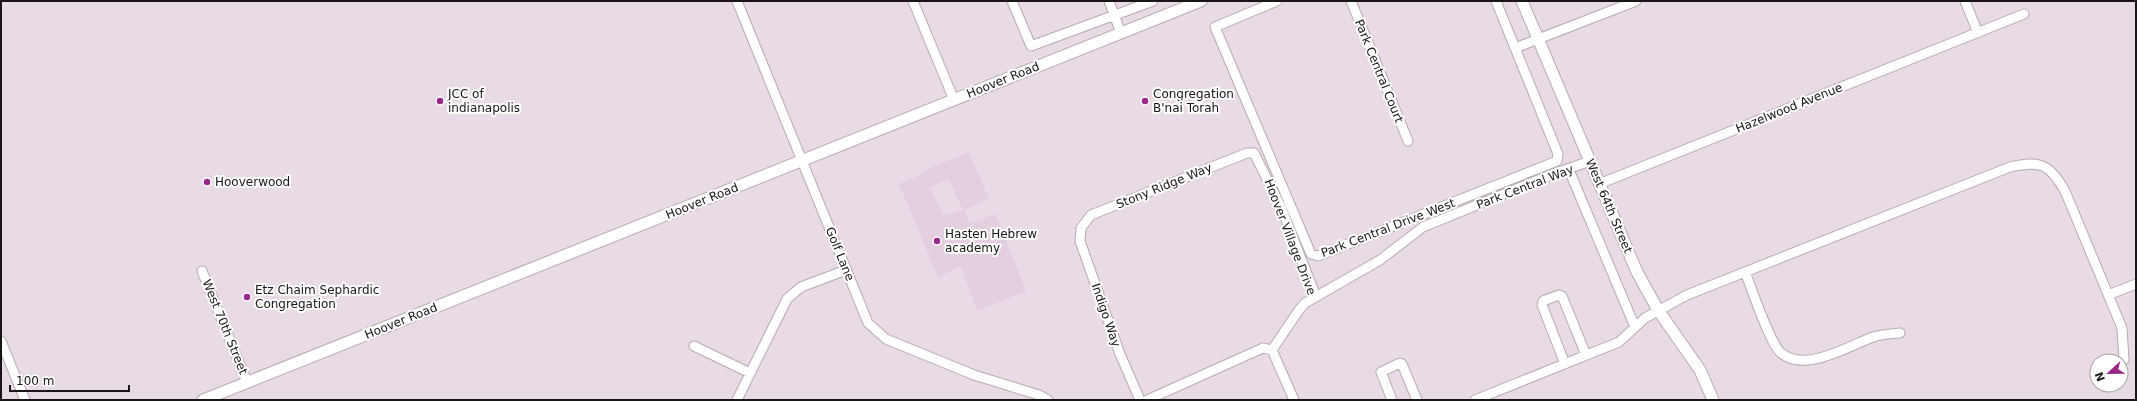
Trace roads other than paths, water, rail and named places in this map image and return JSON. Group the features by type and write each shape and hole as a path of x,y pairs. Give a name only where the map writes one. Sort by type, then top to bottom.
{"street":[{"name":"Golf Lane","path":"737,1 864,316 879,334 974,375 1039,395 1048,400"},
{"path":"913,1 954,100"},
{"name":"Hoover Road","path":"1012,1 1031,46 1153,1"},
{"path":"1109,1 1122,33"},
{"name":"Hoover Road","path":"208,399 247,382 1201,1"},
{"name":"Park Central Drive West","path":"1276,1 1215,27 1311,254 1314,256 1319,256 1554,163 1558,160 1558,154 1515,48"},
{"name":"Park Central Court","path":"1351,1 1408,141"},
{"path":"1496,1 1515,48 1636,1"},
{"name":"West 64th Street","path":"1522,1 1637,272 1658,310 1700,370 1713,400"},
{"path":"1965,1 1978,33"},
{"name":"Hazelwood Avenue","path":"1599,184 2024,14"},
{"name":"Stony Ridge Way","path":"1081,228 1088,218 1095,213 1247,153 1253,153"},
{"name":"Hoover Village Drive","path":"1253,153 1256,155 1281,207 1316,297 1305,303 1299,310 1272,350"},
{"name":"Park Central Way","path":"1316,297 1380,260 1423,228 1553,174 1569,170 1590,161"},
{"path":"1475,400 1619,342 1645,318 1687,295 2010,167 2026,163 2042,165 2055,173 2065,191 2122,328 2124,353"},
{"path":"1569,170 1635,326"},
{"name":"Indigo Way","path":"1081,228 1080,241 1120,354 1140,400"},
{"path":"737,400 783,304 791,295 801,288 846,270"},
{"name":"West 70th Street","path":"202,271 247,382"},
{"path":"1745,272 1772,338 1781,352 1792,358 1806,361 1820,358 1874,336 1900,333"},
{"path":"2108,296 2136,284"},
{"path":"1565,364 1542,305 1543,301 1560,295 1562,296 1586,355"},
{"path":"1,341 25,400"},
{"path":"694,346 750,373"},
{"path":"1147,400 1263,348 1272,350 1294,400"},
{"path":"1392,400 1381,372 1400,363 1402,364 1417,400"}],"place":[{"name":"JCC of indianapolis","path":"440,101"},
{"name":"Congregation B'nai Torah","path":"1145,101"},
{"name":"Hooverwood","path":"207,182"},
{"name":"Hasten Hebrew academy","path":"937,241"},
{"name":"Etz Chaim Sephardic Congregation","path":"247,297"}]}
